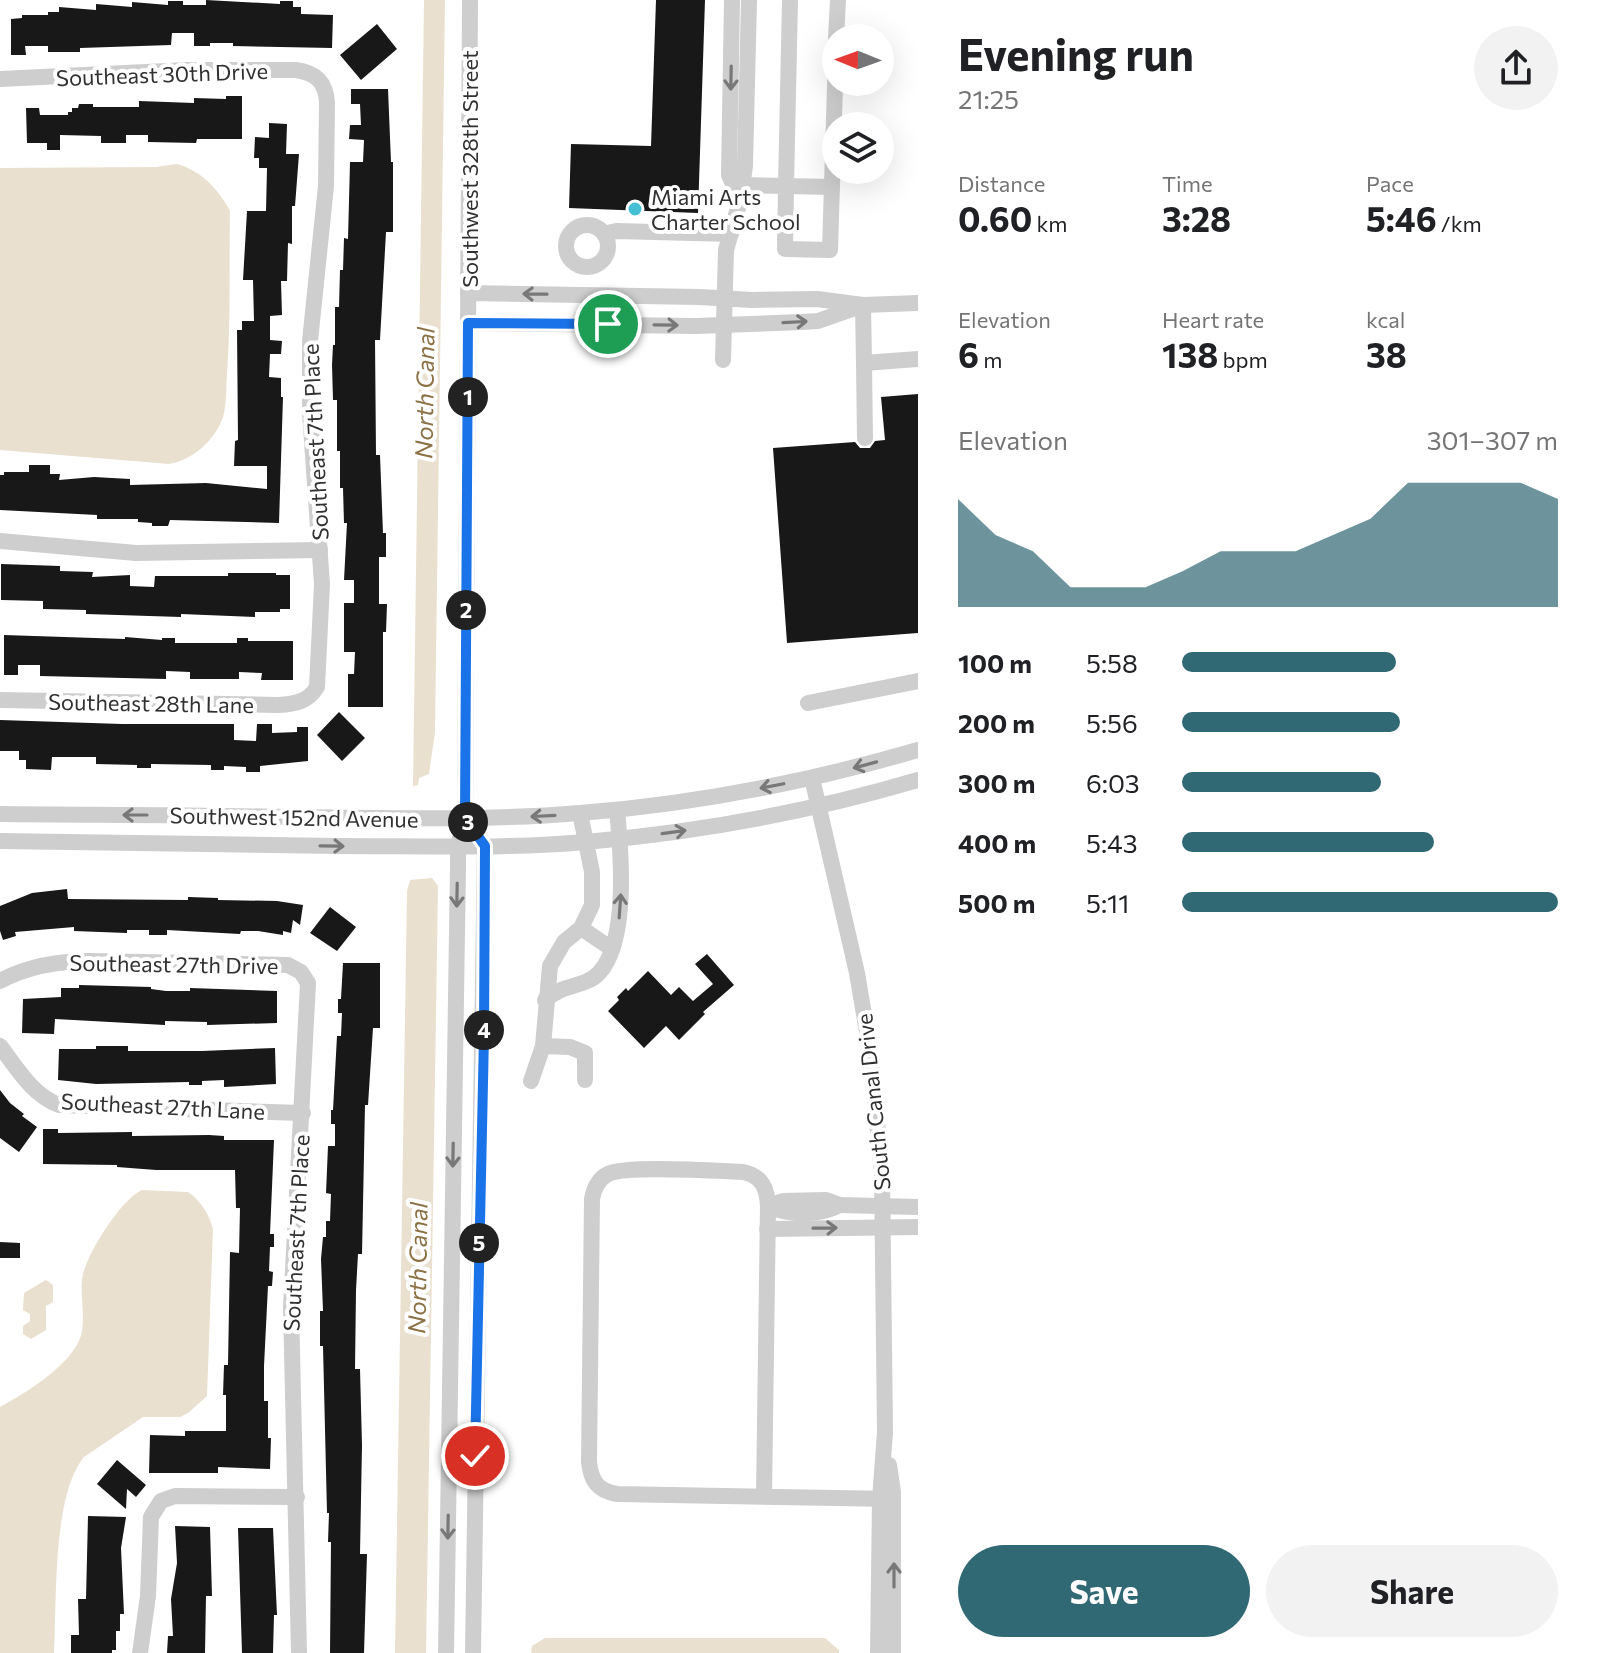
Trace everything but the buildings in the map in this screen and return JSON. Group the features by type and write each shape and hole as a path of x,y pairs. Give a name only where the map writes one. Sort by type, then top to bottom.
{"street":[{"name":"Southwest 328th Street","path":"446,1653 458,846 465,818 470,0"},
{"path":"732,0 729,175 742,193"},
{"path":"723,360 726,250 742,193 749,0"},
{"path":"790,0 785,249 830,250 835,96"},
{"path":"837,24 838,0"},
{"name":"Southeast 30th Drive","path":"0,79 222,69 300,70 321,80"},
{"name":"Southeast 7th Place","path":"301,702 313,693 320,680 320,550 310,413 312,308 327,151 327,94 321,80"},
{"path":"742,193 786,186 832,187"},
{"path":"604,234 616,231 731,234"},
{"path":"468,293 817,299 863,305 918,303"},
{"path":"468,323 725,325 818,321 863,305"},
{"path":"863,305 865,438"},
{"path":"864,363 918,359"},
{"path":"0,541 136,553 320,550"},
{"path":"808,703 918,681"},
{"name":"Southeast 28th Lane","path":"0,700 278,705 301,702"},
{"name":"Southwest 152nd Avenue","path":"0,814 465,818 580,813 716,796 812,778 918,750"},
{"name":"South Canal Drive","path":"812,778 848,930 870,1050 883,1205 885,1432 893,1653"},
{"name":"Southwest 152nd Avenue","path":"0,841 458,846 585,842 730,823 918,780"},
{"path":"545,1000 556,990 589,982 601,972 612,949 621,909 617,810"},
{"path":"531,1081 543,1046 550,966 564,942 581,928 592,905 592,872 580,813"},
{"path":"465,818 485,846 473,1653"},
{"path":"581,928 612,949"},
{"name":"Southeast 27th Drive","path":"0,981 37,966 77,961 285,964 301,972"},
{"name":"Southeast 7th Place","path":"299,1653 291,1308 309,992 308,983 301,972"},
{"name":"Southeast 27th Lane","path":"0,1046 34,1090 59,1105 303,1113"},
{"path":"543,1046 570,1047 585,1053 585,1080"},
{"path":"764,1496 768,1206 761,1181 743,1172 618,1171 600,1180 592,1199 589,1462 594,1481 603,1491 617,1494 887,1499"},
{"path":"768,1206 783,1201 826,1200 840,1205 918,1207"},
{"path":"767,1229 918,1227"},
{"path":"140,1653 148,1596 151,1522 157,1504 165,1498 182,1495 297,1497"},
{"name":"South Canal Drive","path":"878,1653 887,1499"}],"water":[{"name":"North Canal","path":"424,0 445,0 435,732 429,774 419,778 418,785 413,786"},
{"path":"176,164 193,170 208,182 230,211 226,401 215,433 195,453 169,464 0,450 0,168 156,167"},
{"name":"North Canal","path":"432,878 438,886 426,1653 395,1653 407,891 410,880"},
{"path":"142,1190 188,1192 201,1204 213,1229 207,1396 180,1417 143,1417 84,1457 74,1474 61,1522 54,1653 0,1653 0,1407 44,1379 73,1351 81,1334 82,1280 89,1258 114,1216"},
{"path":"46,1280 53,1285 53,1302 46,1306 46,1330 31,1339 23,1334 23,1326 30,1321 30,1314 23,1310 24,1293"},
{"path":"545,1638 825,1638 839,1653 531,1653 532,1646"}],"place":[{"name":"Miami Arts Charter School","path":"635,209"}],"route":[{"path":"475,1456 485,846 465,818 468,323 608,324"}]}
